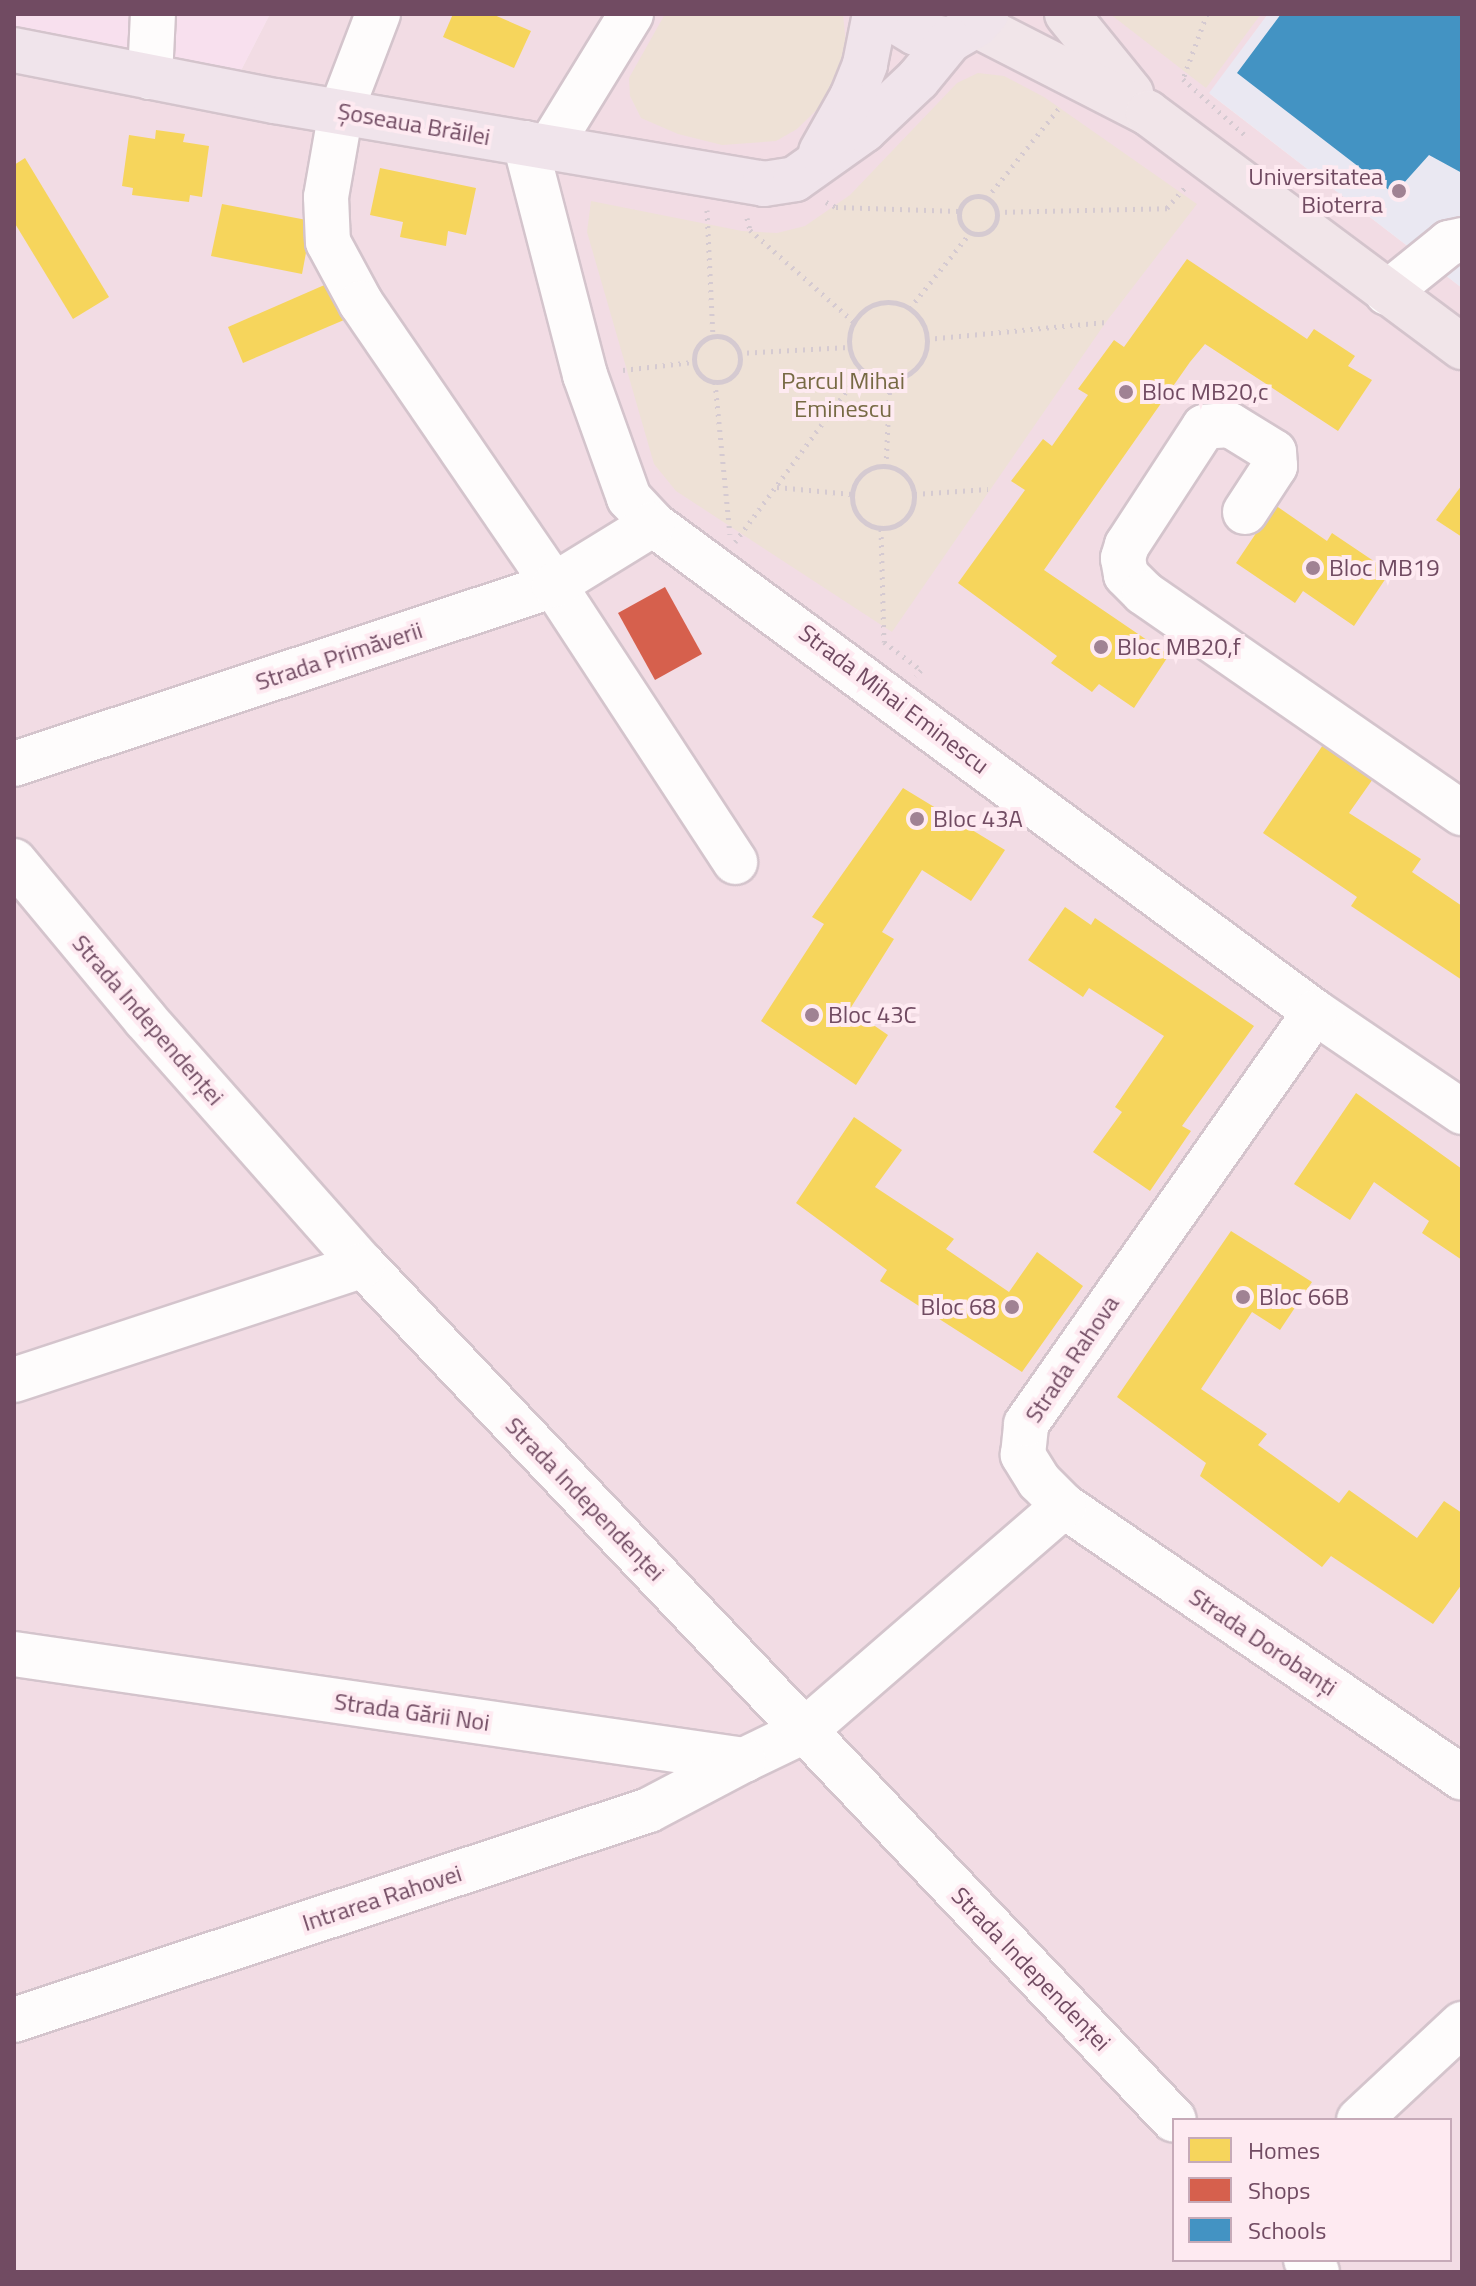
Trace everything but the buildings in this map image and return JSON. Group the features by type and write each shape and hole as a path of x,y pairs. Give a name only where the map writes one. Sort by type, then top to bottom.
{"highway":[{"path":"799,174 852,97 865,64 875,14"},
{"path":"884,14 916,33 971,26"},
{"path":"799,174 864,130 971,26"},
{"name":"Șoseaua Brăilei","path":"14,50 720,179 799,174"}],"main road":[{"path":"1067,14 1148,113"},
{"path":"971,26 1083,77 1148,113 1462,347"}],"street":[{"path":"150,77 153,14"},
{"path":"378,14 341,111 326,197 328,242 361,303 554,585 735,862"},
{"path":"537,146 631,14"},
{"name":"Strada Mihai Eminescu","path":"537,146 585,375 629,498 653,524 1315,1012 1462,1112"},
{"path":"1387,293 1449,243 1462,240"},
{"path":"1245,512 1275,466 1274,452 1230,425 1204,427 1127,545 1123,558 1126,575 1144,593 1462,813"},
{"name":"Strada Primăverii","path":"14,764 554,585 653,524"},
{"name":"Strada Independenței","path":"14,861 145,1019 363,1265 1172,2118"},
{"name":"Strada Rahova","path":"1064,1506 1039,1481 1023,1455 1026,1424 1315,1012"},
{"path":"14,1380 363,1265"},
{"path":"744,1760 804,1731 1064,1506"},
{"name":"Strada Dorobanți","path":"1064,1506 1462,1778"},
{"name":"Strada Gării Noi","path":"14,1654 744,1760"},
{"name":"Intrarea Rahovei","path":"14,2020 649,1810 744,1760"},
{"path":"1361,2118 1462,2024"}],"path":[{"path":"1183,79 1207,14"},
{"path":"987,198 1083,77"},
{"path":"997,212 1167,208 1210,161"},
{"path":"799,174 836,207 959,211"},
{"path":"720,179 750,230 854,322"},
{"path":"713,336 720,179"},
{"path":"970,233 960,221 959,211 970,198 987,198"},
{"path":"970,233 986,233 993,228 997,212 987,198"},
{"path":"910,308 970,233"},
{"path":"886,301 910,308 921,319 927,339 922,362 912,373 890,381 873,378 862,370 849,347 854,322 873,304 886,301"},
{"path":"927,339 1106,322"},
{"path":"713,336 727,338 739,353 735,373 715,382 704,379 693,362 699,343 713,336"},
{"path":"739,353 849,347"},
{"path":"585,375 693,362"},
{"path":"715,382 731,547 862,370"},
{"path":"886,466 890,381"},
{"path":"886,466 906,477 915,494 912,510 905,520 881,529 858,517 852,494 863,472 886,466"},
{"path":"776,487 852,494"},
{"path":"915,494 988,489"},
{"path":"881,529 884,642 921,670 896,702"}],"shaded area":[{"path":"14,14 270,14 235,82 14,36"},
{"path":"270,14 1268,14 1210,94 1462,288 1462,2272 14,2272 14,36 235,82"},
{"name":"Universitatea Bioterra","path":"1268,14 1462,14 1462,288 1209,93"}],"green space":[{"path":"665,14 843,14 848,65 830,97 797,129 776,141 722,145 678,134 641,118 630,96 629,78"},
{"path":"1110,14 1261,14 1206,88"},
{"name":"Parcul Mihai Eminescu","path":"978,73 1004,76 1044,97 1197,204 1106,322 892,632 676,491 654,464 587,232 591,201 742,231 777,233 805,226 850,195 957,83"}],"place":[{"name":"Universitatea Bioterra","path":"1399,191"},
{"name":"Bloc MB20,c","path":"1126,392"},
{"name":"Bloc MB19","path":"1313,568"},
{"name":"Bloc MB20,f","path":"1101,647"},
{"name":"Bloc 43A","path":"917,819"},
{"name":"Bloc 43C","path":"812,1015"},
{"name":"Bloc 66B","path":"1243,1297"},
{"name":"Bloc 68","path":"1012,1307"}]}
